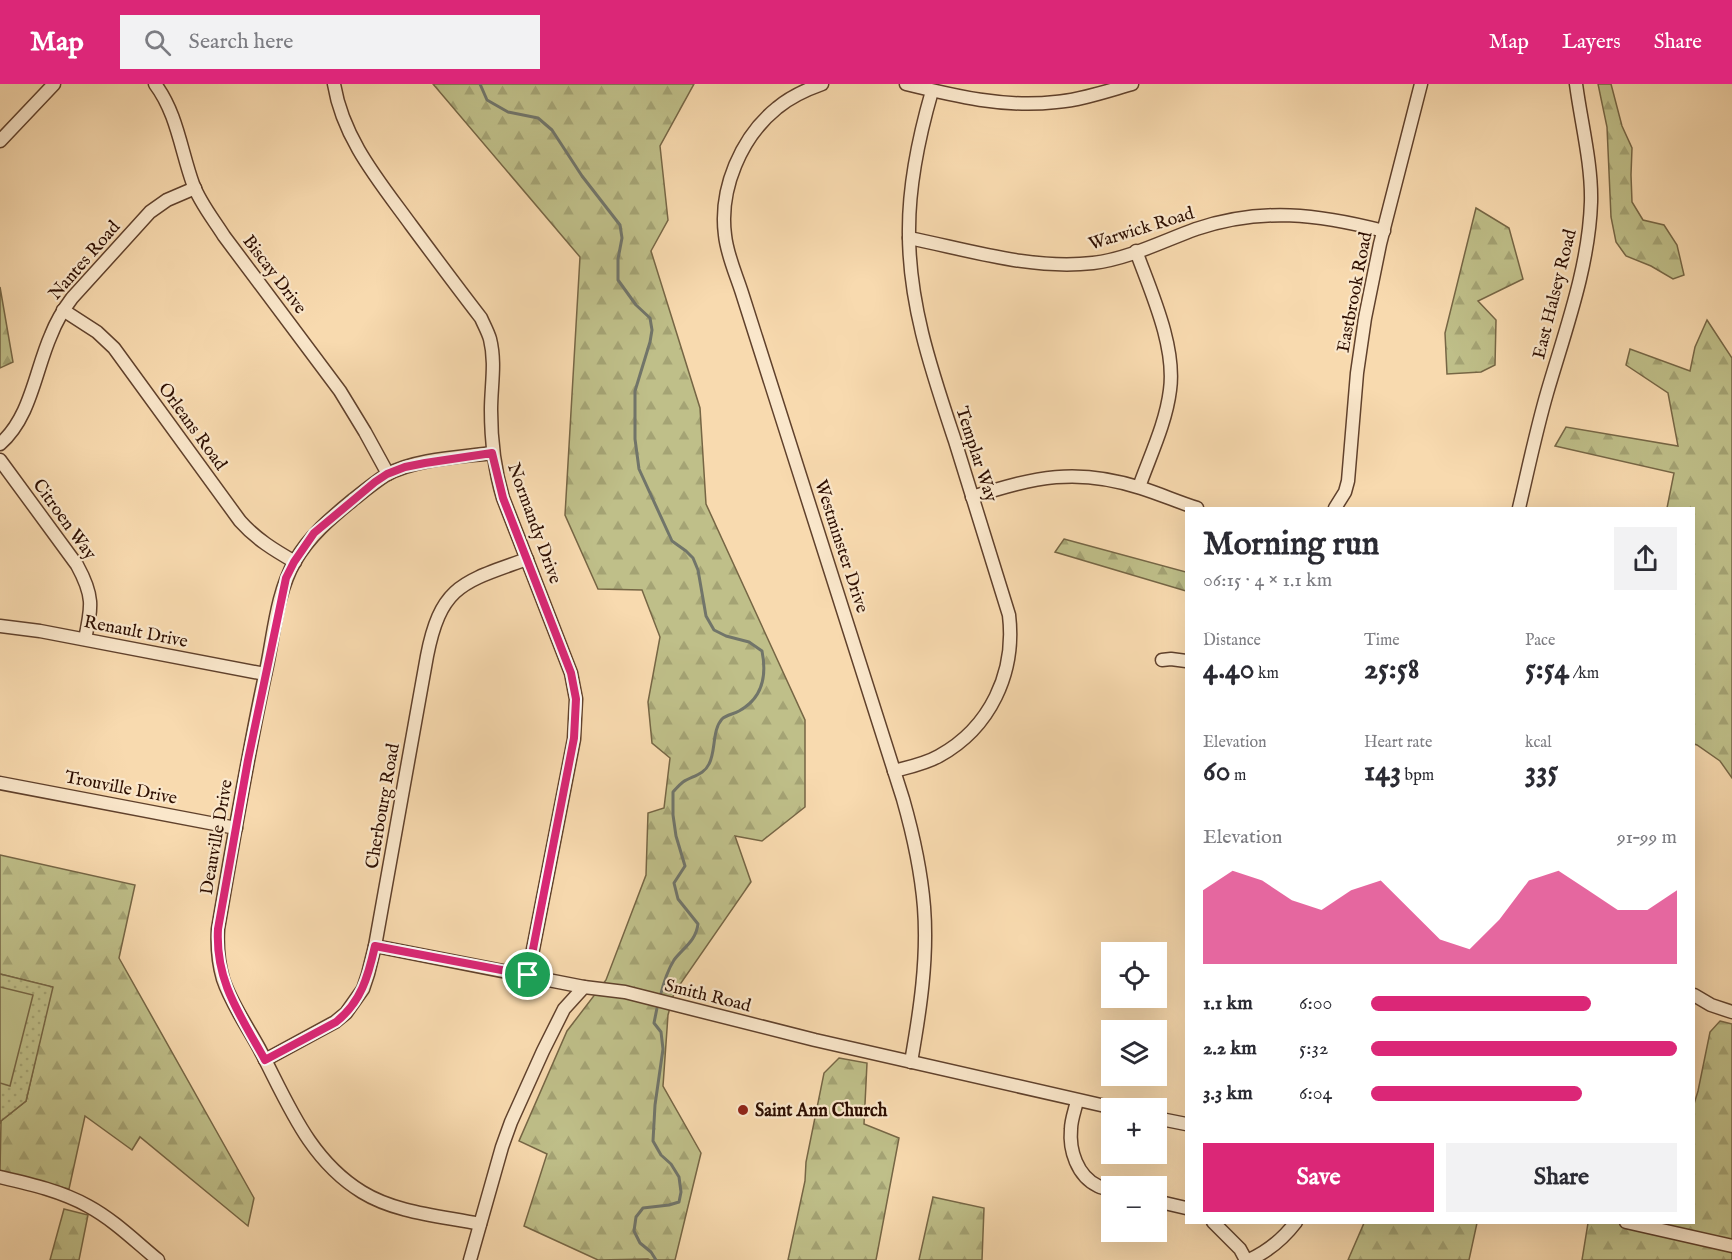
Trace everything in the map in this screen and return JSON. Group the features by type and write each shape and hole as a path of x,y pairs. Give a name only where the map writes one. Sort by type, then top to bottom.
{"street":[{"path":"0,141 54,84"},
{"name":"Biscay Drive","path":"155,84 169,106 195,188 224,236 340,391 387,474"},
{"name":"Normandy Drive","path":"334,84 345,123 363,158 481,318 490,337 494,358 491,408 492,453 503,498 575,686 574,738 528,975"},
{"name":"Westminster Drive","path":"822,84 795,95 778,106 759,124 747,141 730,178 726,197 724,234 728,253 914,838 924,907 924,972 911,1062"},
{"path":"906,84 982,101 1035,103 1076,99 1132,84"},
{"name":"Eastbrook Road","path":"1336,507 1346,492 1348,481 1357,372 1365,318 1421,84"},
{"name":"East Halsey Road","path":"1519,507 1541,415 1581,273 1589,228 1591,200 1588,164 1576,84"},
{"name":"Templar Way","path":"894,771 927,762 939,756 971,732 988,711 1005,675 1010,642 1009,615 925,349 916,309 910,262 910,203 921,129 932,91"},
{"name":"Nantes Road","path":"0,444 14,429 24,411 51,335 63,310 72,298 150,212 167,200 195,188"},
{"name":"Warwick Road","path":"909,238 1002,258 1056,265 1096,263 1116,259 1218,223 1272,214 1318,216 1384,231"},
{"path":"1136,251 1167,344 1171,377 1166,410 1140,487"},
{"name":"Orleans Road","path":"63,310 97,332 114,348 251,533 267,546 294,562"},
{"name":"Deauville Drive","path":"480,1224 400,1208 364,1194 347,1183 328,1165 298,1125 227,990 219,959 218,929 265,674 286,578 294,562 314,533 325,522 387,474 425,463 492,453"},
{"name":"Citroen Way","path":"0,460 86,580 90,593 90,616 85,639"},
{"path":"972,497 1010,485 1056,476 1096,477 1140,487 1194,507"},
{"name":"Cherbourg Road","path":"265,1060 336,1022 346,1013 363,989 375,946 427,656 438,617 448,600 468,582 527,559"},
{"name":"Renault Drive","path":"0,626 85,639 265,674"},
{"path":"1162,660 1171,658 1185,661"},
{"name":"Trouville Drive","path":"0,783 236,828"},
{"name":"Smith Road","path":"375,946 584,987 625,992 815,1040 1101,1106"},
{"path":"470,1260 511,1122 564,1009 584,987"},
{"path":"1695,996 1711,1005 1732,1012"},
{"path":"1077,1101 1071,1128 1072,1150 1077,1165 1086,1178 1101,1187"},
{"path":"1167,1120 1185,1124"},
{"path":"0,1177 60,1193 85,1204 104,1216 158,1260"},
{"path":"1167,1204 1185,1208"},
{"path":"1215,1224 1240,1249 1247,1260 1262,1254 1284,1238 1294,1224"},
{"path":"1635,1224 1732,1245"}],"green space":[{"path":"433,84 694,84 660,146 668,220 651,251 700,408 706,504 805,720 805,807 762,841 735,836 751,882 674,993 668,1015 663,1086 701,1153 675,1260 598,1260 524,1226 547,1154 519,1141 567,1031 606,980 646,875 648,813 664,808 670,758 652,743 648,702 660,637 642,590 598,589 565,515 580,257"},
{"path":"1598,84 1611,84 1622,126 1632,148 1632,202 1643,220 1664,225 1677,245 1684,275 1673,279 1651,266 1626,256 1616,242 1611,217 1607,127"},
{"path":"1476,208 1509,228 1523,279 1478,301 1496,320 1495,365 1481,372 1447,374 1445,333"},
{"path":"0,287 13,362 0,368"},
{"path":"1707,320 1732,358 1732,778 1720,761 1695,744 1695,507 1667,507 1674,473 1555,446 1566,427 1678,446 1668,393 1626,365 1630,349 1690,371 1695,347"},
{"path":"1064,539 1185,572 1185,591 1055,552"},
{"path":"0,855 135,885 119,958 254,1198 248,1226 140,1137 132,1150 85,1116 69,1189 0,1172 1,1121 26,1101 52,987 0,974"},
{"path":"0,974 53,987 26,1101 0,1124"},
{"path":"0,987 33,995 10,1086 0,1083"},
{"path":"1720,1021 1732,1024 1732,1260 1582,1260 1588,1224 1695,1224 1695,1101 1710,1032"},
{"path":"839,1058 867,1063 864,1124 899,1138 876,1260 788,1260 824,1073"},
{"path":"933,1197 984,1208 982,1260 919,1260"},
{"path":"64,1209 88,1215 79,1260 50,1260"},
{"path":"1363,1224 1477,1224 1469,1260 1348,1260"}],"waterway":[{"path":"480,84 487,100 508,112 538,118 552,130 582,176 620,225 622,238 618,259 618,280 636,305 650,318 652,330 635,391 635,439 639,469 672,541 693,558 698,570 706,616 714,630 749,642 762,651 764,669 758,693 747,706 722,719 717,729 707,768 683,782 673,792 676,836 685,866 674,883 678,899 698,924 692,940 672,964 660,997"},
{"path":"656,1260 651,1252 640,1243 634,1231 636,1217 643,1208 679,1202 681,1192 679,1177 653,1141 655,1105 663,1049 661,1032 654,1023 658,1003"}],"place":[{"name":"Saint Ann Church","path":"743,1110"}],"route":[{"path":"492,453 503,498 560,642 575,686 576,699 574,738 528,975 375,946 363,989 346,1013 336,1022 265,1060 227,990 217,946 218,929 265,674 286,578 294,562 314,533 325,522 387,474 425,463 492,453"}]}
